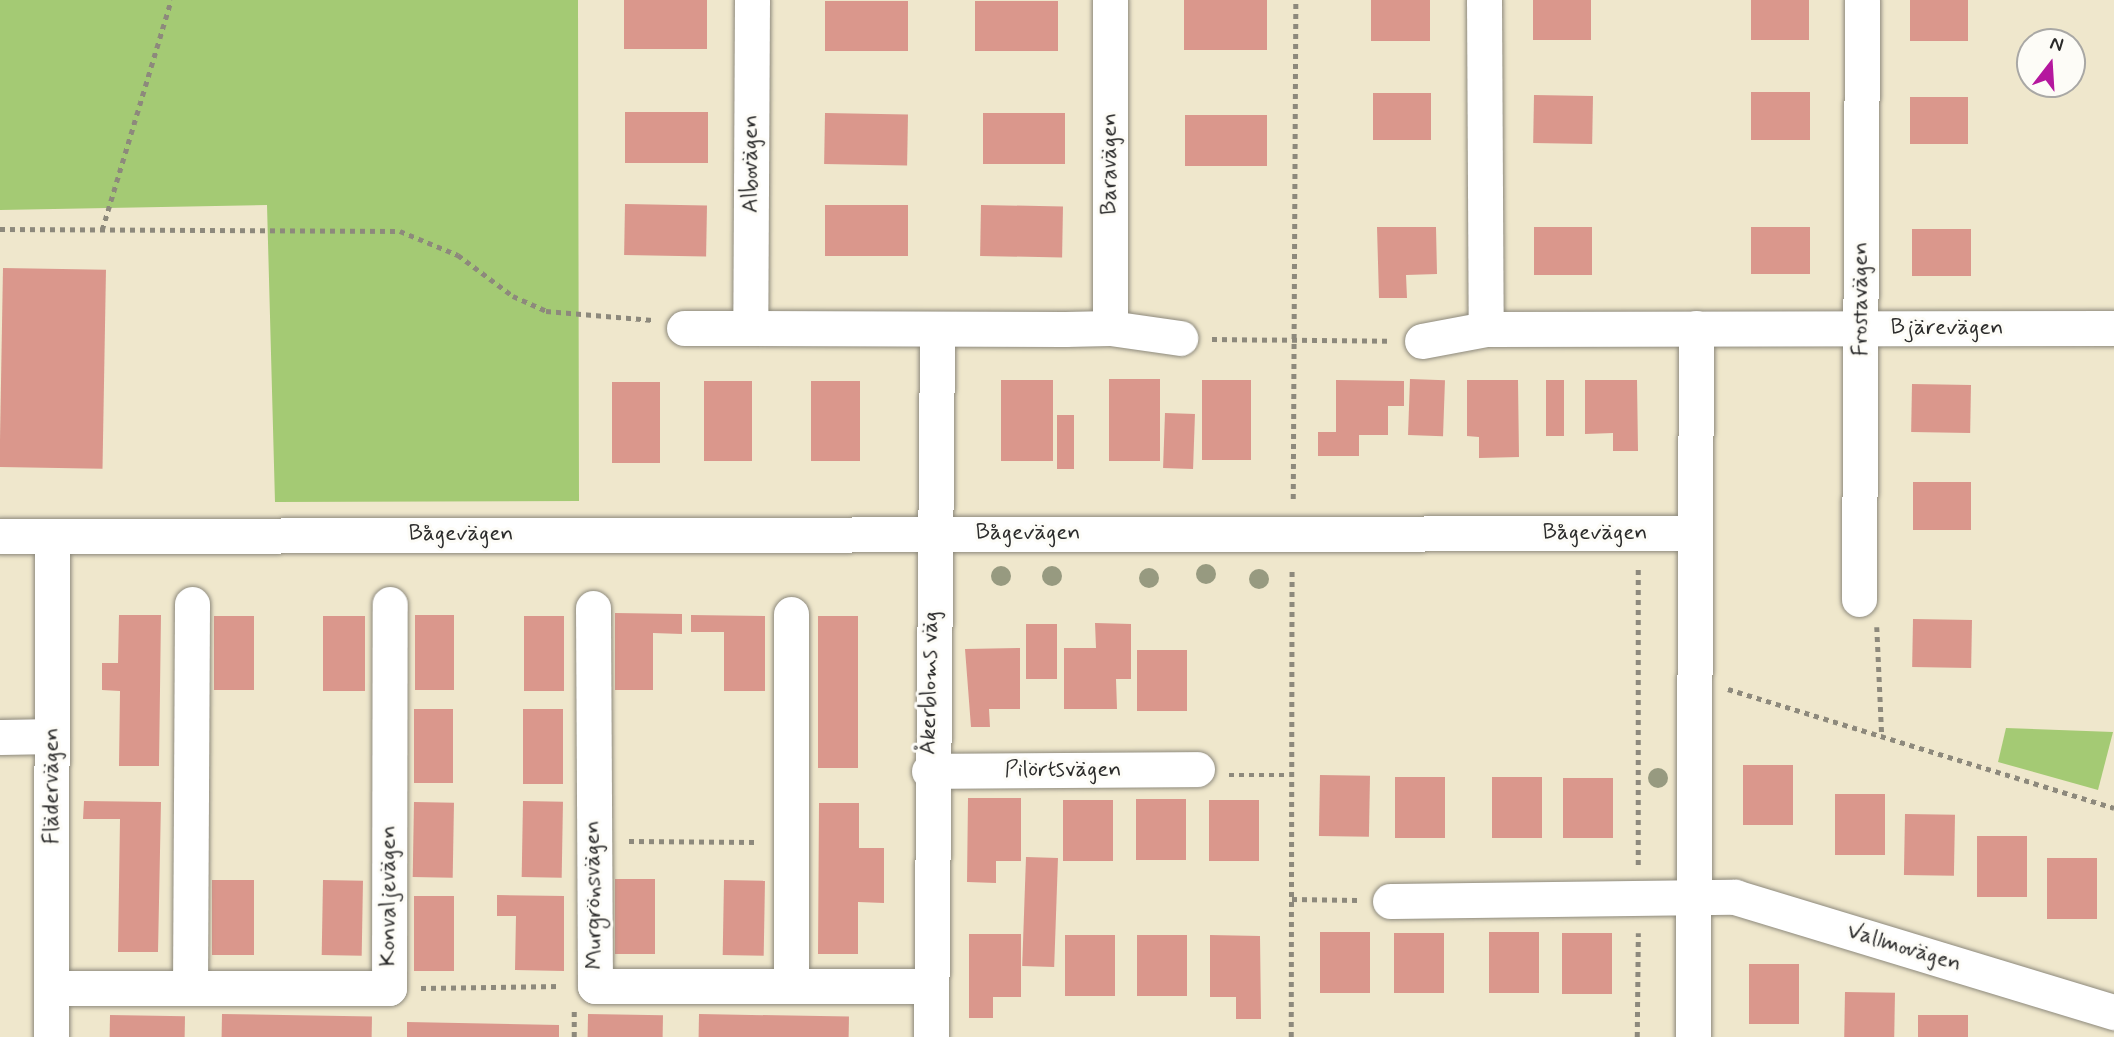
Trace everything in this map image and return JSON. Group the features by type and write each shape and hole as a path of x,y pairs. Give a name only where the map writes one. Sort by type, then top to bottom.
{"street":[{"name":"Albovägen","path":"750,328 752,0"},
{"name":"Baravägen","path":"1110,0 1110,328"},
{"path":"1484,0 1486,329"},
{"name":"Frostavägen","path":"1859,598 1862,0"},
{"path":"684,328 1110,328 1180,338"},
{"name":"Åkerbloms väg","path":"930,1037 931,533 937,328"},
{"path":"1693,1037 1693,533 1696,328"},
{"name":"Bjärevägen","path":"1422,341 1486,329 2114,328"},
{"name":"Bågevägen","path":"0,536 1693,533"},
{"name":"Flädervägen","path":"51,1037 52,536"},
{"path":"190,987 192,604"},
{"name":"Konvaljevägen","path":"51,988 389,988 390,604"},
{"name":"Murgrönsvägen","path":"593,608 595,986 931,986"},
{"path":"791,614 791,986"},
{"path":"0,737 52,736"},
{"name":"Pilörtsvägen","path":"929,771 1196,769"},
{"path":"1390,901 1638,900 1692,897"},
{"name":"Vallmovägen","path":"1692,897 1735,897 2114,1012"}],"path":[{"path":"102,230 170,0"},
{"path":"0,229 400,231 458,255 513,296 546,311 684,328"},
{"path":"1180,338 1422,341"},
{"path":"1637,1037 1639,533"},
{"path":"1859,598 1879,629 1882,737"},
{"path":"1694,678 2114,808"},
{"path":"1196,769 1288,775"},
{"path":"593,841 789,842"},
{"path":"1292,899 1390,901"},
{"path":"389,988 595,986"}],"green space":[{"path":"0,0 578,0 579,501 275,502 267,205 0,210"},
{"path":"2006,728 2113,732 2098,790 1998,762"}],"building":[{"path":"624,0 707,0 707,49 624,49"},
{"path":"1184,0 1267,0 1267,50 1184,50"},
{"path":"1371,0 1430,0 1430,41 1371,41"},
{"path":"1533,0 1591,0 1591,40 1533,40"},
{"path":"1751,0 1809,0 1809,40 1751,40"},
{"path":"1910,0 1968,0 1968,41 1910,41"},
{"path":"825,1 908,1 908,51 825,51"},
{"path":"975,1 1058,1 1058,51 975,51"},
{"path":"1751,92 1810,92 1810,140 1751,140"},
{"path":"1373,93 1431,93 1431,140 1373,140"},
{"path":"1534,95 1593,96 1592,144 1533,143"},
{"path":"1910,97 1968,97 1968,144 1910,144"},
{"path":"625,112 708,112 708,163 625,163"},
{"path":"825,113 908,114 907,165 824,164"},
{"path":"983,113 1065,113 1065,164 983,164"},
{"path":"1185,115 1267,115 1267,166 1185,166"},
{"path":"625,204 707,205 706,256 624,255"},
{"path":"825,205 908,205 908,256 825,256"},
{"path":"981,205 1063,206 1062,257 980,256"},
{"path":"1377,227 1436,227 1437,274 1406,275 1407,298 1379,298"},
{"path":"1534,227 1592,227 1592,275 1534,275"},
{"path":"1751,227 1810,227 1810,274 1751,274"},
{"path":"1912,229 1971,229 1971,276 1912,276"},
{"path":"3,268 106,270 103,469 0,467"},
{"path":"1109,379 1160,379 1160,461 1109,461"},
{"path":"1410,379 1445,380 1443,436 1408,435"},
{"path":"1001,380 1053,380 1053,461 1001,461"},
{"path":"1202,380 1251,380 1251,460 1202,460"},
{"path":"1336,380 1404,381 1404,406 1388,406 1388,435 1359,435 1359,456 1318,456 1318,432 1336,432"},
{"path":"1467,380 1518,380 1519,457 1479,458 1479,437 1467,436"},
{"path":"1546,380 1564,380 1564,436 1546,436"},
{"path":"1585,380 1637,380 1638,451 1613,451 1613,433 1585,434"},
{"path":"704,381 752,381 752,461 704,461"},
{"path":"811,381 860,381 860,461 811,461"},
{"path":"612,382 660,382 660,463 612,463"},
{"path":"1912,384 1971,385 1970,433 1911,432"},
{"path":"1165,413 1195,414 1193,469 1163,468"},
{"path":"1057,415 1074,415 1074,469 1057,469"},
{"path":"1913,482 1971,482 1971,530 1913,530"},
{"path":"615,613 682,614 682,634 653,633 653,690 615,690"},
{"path":"119,615 161,615 159,766 119,766 120,691 102,690 102,663 118,663"},
{"path":"415,615 454,615 454,690 415,690"},
{"path":"691,615 765,616 765,691 724,691 724,632 691,632"},
{"path":"214,616 254,616 254,690 214,690"},
{"path":"323,616 365,616 365,691 323,691"},
{"path":"524,616 564,616 564,691 524,691"},
{"path":"818,616 858,616 858,768 818,768"},
{"path":"1913,619 1972,620 1971,668 1912,667"},
{"path":"1095,623 1131,624 1131,679 1116,679 1117,709 1064,709 1064,648 1096,648"},
{"path":"1026,624 1057,624 1057,679 1026,679"},
{"path":"1020,648 1020,709 989,709 990,727 971,727 965,649"},
{"path":"1137,650 1187,650 1187,711 1137,711"},
{"path":"414,709 453,709 453,783 414,783"},
{"path":"523,709 563,709 563,784 523,784"},
{"path":"1743,765 1793,765 1793,825 1743,825"},
{"path":"1320,775 1370,776 1369,837 1319,836"},
{"path":"1395,777 1445,777 1445,838 1395,838"},
{"path":"1492,777 1542,777 1542,838 1492,838"},
{"path":"1563,778 1613,778 1613,838 1563,838"},
{"path":"1835,794 1885,794 1885,855 1835,855"},
{"path":"968,798 1021,798 1021,861 996,861 996,883 967,882"},
{"path":"1136,799 1186,799 1186,860 1136,860"},
{"path":"1063,800 1113,800 1113,861 1063,861"},
{"path":"1209,800 1259,800 1259,861 1209,861"},
{"path":"84,801 161,802 158,952 118,952 120,819 83,819"},
{"path":"523,801 563,802 562,878 522,877"},
{"path":"414,802 454,803 453,878 413,877"},
{"path":"819,803 859,803 859,848 884,848 884,903 858,902 858,954 818,954"},
{"path":"1905,814 1955,815 1954,876 1904,875"},
{"path":"1977,836 2027,836 2027,897 1977,897"},
{"path":"1026,857 1058,858 1054,967 1022,966"},
{"path":"2047,858 2097,858 2097,919 2047,919"},
{"path":"615,879 655,879 655,954 615,954"},
{"path":"212,880 254,880 254,955 212,955"},
{"path":"323,880 363,881 362,956 322,955"},
{"path":"724,880 765,881 764,956 723,955"},
{"path":"497,895 564,896 564,971 515,970 516,916 497,916"},
{"path":"414,896 454,896 454,971 414,971"},
{"path":"1320,932 1370,932 1370,993 1320,993"},
{"path":"1489,932 1539,932 1539,993 1489,993"},
{"path":"1394,933 1444,933 1444,993 1394,993"},
{"path":"1562,933 1612,933 1612,994 1562,994"},
{"path":"969,934 1021,934 1021,997 993,997 993,1018 969,1018"},
{"path":"1065,935 1115,935 1115,996 1065,996"},
{"path":"1137,935 1187,935 1187,996 1137,996"},
{"path":"1210,935 1260,936 1261,1019 1236,1019 1236,997 1210,997"},
{"path":"1749,964 1799,964 1799,1024 1749,1024"},
{"path":"1845,992 1895,993 1894,1037 1844,1037"},
{"path":"222,1014 372,1017 372,1037 222,1037"},
{"path":"588,1014 663,1015 663,1037 588,1037"},
{"path":"699,1014 849,1017 849,1037 699,1037"},
{"path":"110,1015 185,1016 185,1037 110,1037"},
{"path":"1918,1015 1968,1015 1968,1037 1918,1037"},
{"path":"407,1022 559,1025 559,1037 407,1037"}]}
